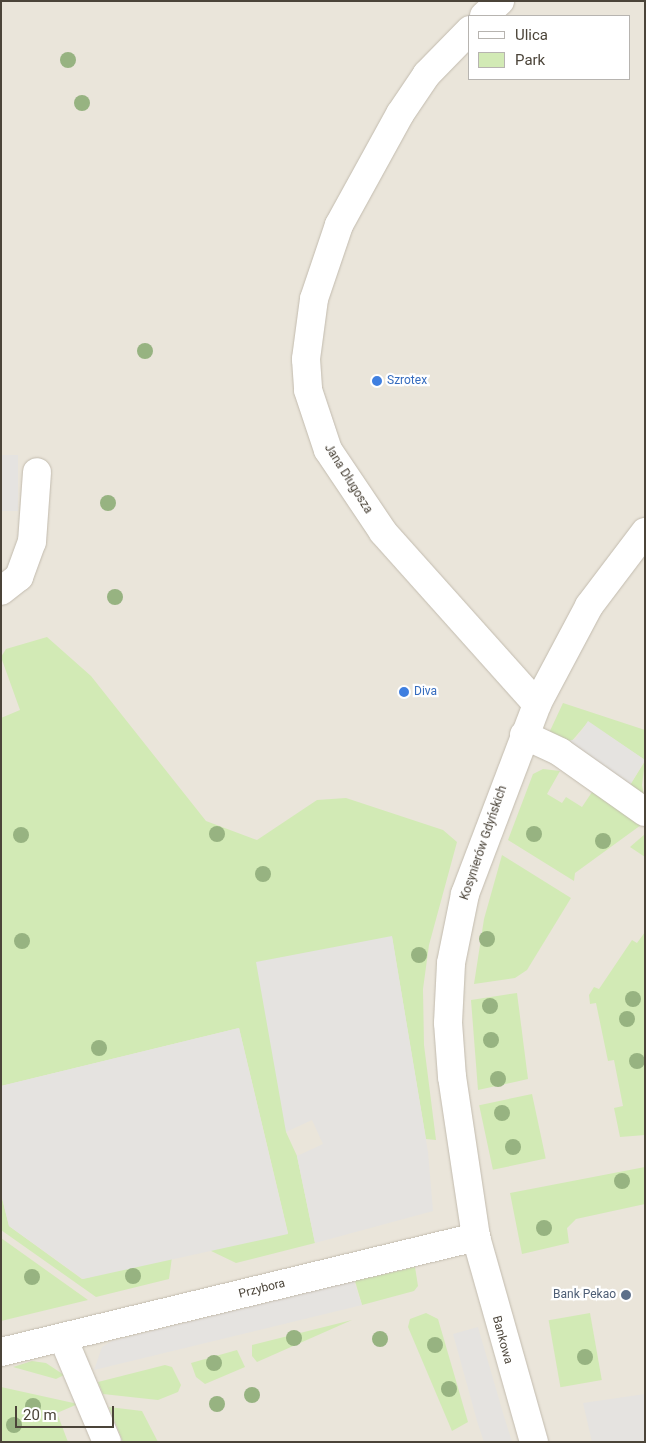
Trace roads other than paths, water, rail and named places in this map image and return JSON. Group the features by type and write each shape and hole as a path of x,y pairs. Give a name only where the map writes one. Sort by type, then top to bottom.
{"street":[{"path":"485,15 500,1"},
{"name":"Jana Długosza","path":"468,32 427,74 400,114 339,225 314,299 306,359 308,390 328,450 378,525 537,704"},
{"path":"1,591 19,577 32,542 37,472"},
{"name":"Kosynierów Gdyńskich","path":"476,1237 452,1077 448,1023 451,963 465,894 537,704 589,606 645,532"},
{"path":"524,736 560,752 645,812"},
{"name":"Przybora","path":"1,1352 476,1237"},
{"name":"Bankowa","path":"476,1237 534,1442"},
{"path":"63,1338 108,1442"}],"place":[{"name":"Szrotex","path":"377,381"},
{"name":"Diva","path":"404,692"},
{"name":"Bank Pekao","path":"626,1295"}]}
